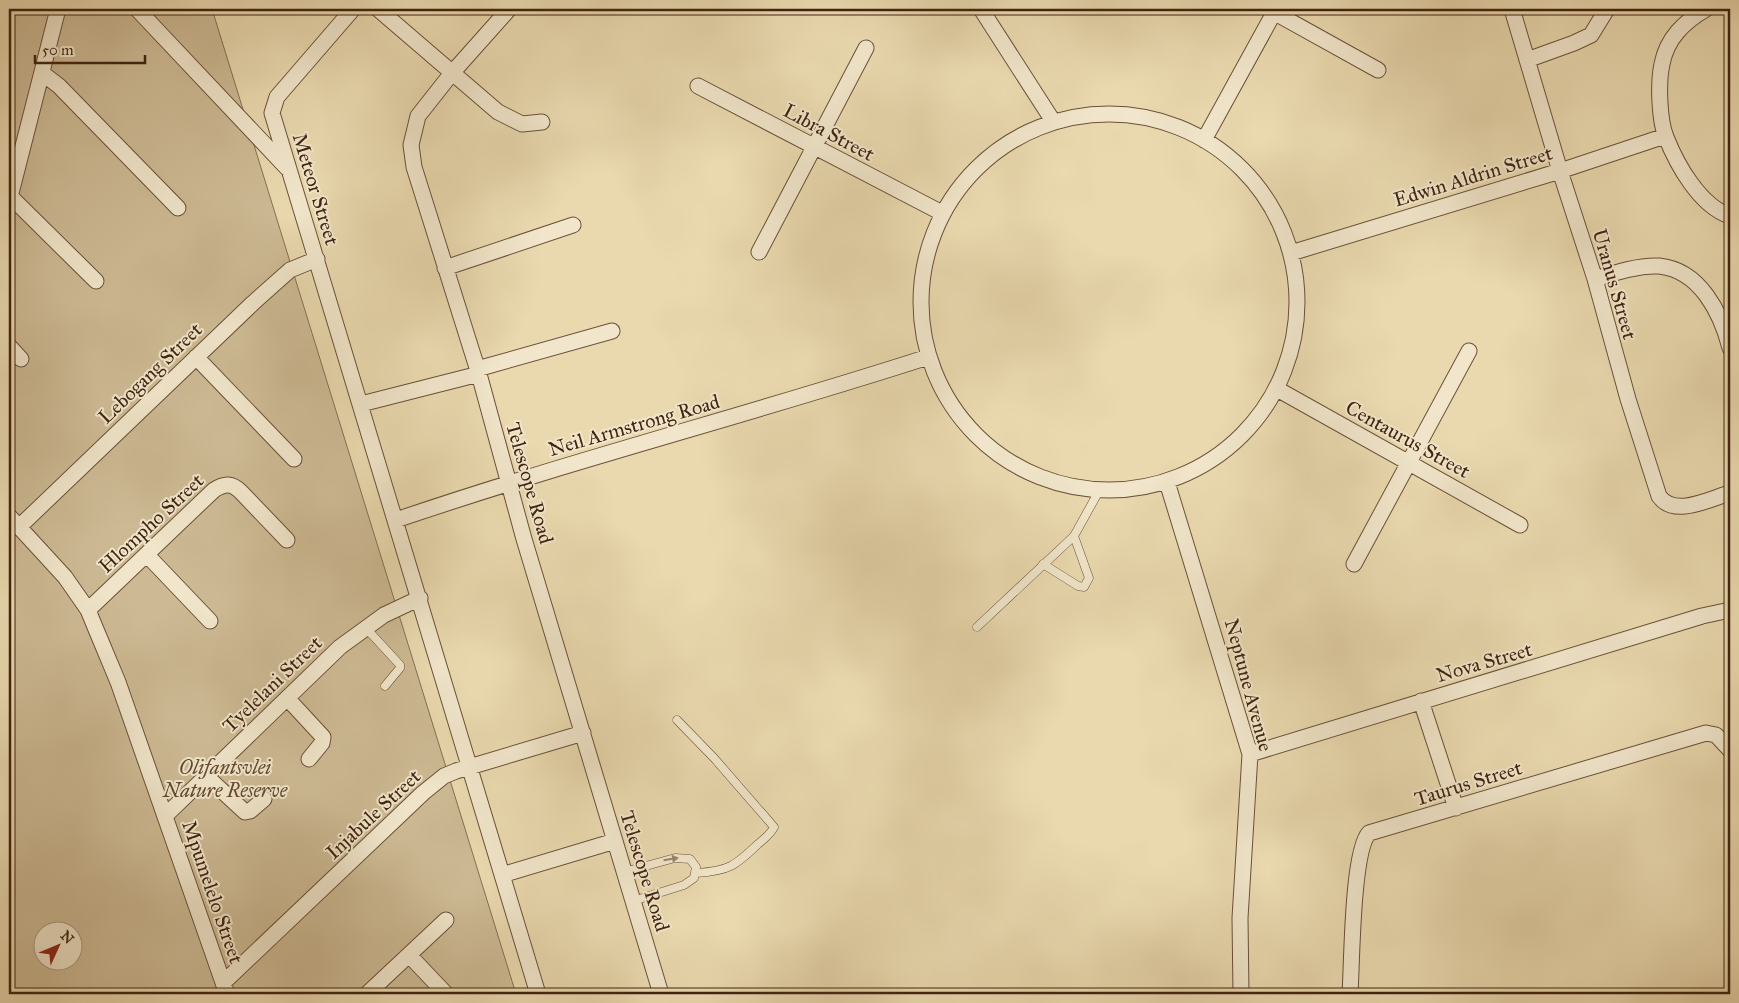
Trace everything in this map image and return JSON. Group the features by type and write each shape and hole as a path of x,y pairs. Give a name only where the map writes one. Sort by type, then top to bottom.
{"street":[{"path":"58,9 9,198 96,281"},
{"path":"137,9 290,170"},
{"name":"Meteor Street","path":"353,9 273,103 272,113 396,520"},
{"path":"378,9 452,73 511,120 522,124 542,122"},
{"name":"Telescope Road","path":"509,9 452,73 418,116 411,145 414,167 478,372 524,539 661,994"},
{"path":"981,9 1053,121"},
{"name":"Uranus Street","path":"1512,9 1658,496 1667,505 1679,507 1730,493"},
{"path":"1527,60 1591,35 1606,9"},
{"path":"1706,9 1680,28 1672,37 1662,63 1660,89 1666,136 1681,166 1698,193 1724,214 1730,216"},
{"path":"1204,140 1273,10 1378,70"},
{"path":"759,252 866,48"},
{"path":"42,73 66,93 178,208"},
{"name":"Libra Street","path":"698,86 942,213"},
{"path":"1092,114 1131,114 1169,123 1204,140 1228,156 1249,176 1267,200 1291,252 1297,287 1296,322 1290,356 1277,389 1257,420 1231,446 1201,467 1167,482 1138,488 1099,490 1054,482 1019,467 993,450 976,435 952,405 928,357 922,325 921,284 924,259 942,213 962,182 988,156 1019,135 1053,121 1092,114"},
{"name":"Edwin Aldrin Street","path":"1291,252 1560,171 1666,136"},
{"path":"445,268 573,225"},
{"name":"Lebogang Street","path":"14,522 290,270 317,259"},
{"path":"1594,279 1648,266 1660,266 1678,273 1702,289 1710,298 1726,333 1730,348"},
{"path":"361,404 478,372 612,331"},
{"path":"9,346 21,359"},
{"path":"1354,564 1469,351"},
{"path":"196,357 294,459"},
{"name":"Neil Armstrong Road","path":"396,520 509,482 819,392 928,357"},
{"name":"Centaurus Street","path":"1277,389 1520,525"},
{"name":"Neptune Avenue","path":"1167,482 1250,754 1240,918 1241,994"},
{"name":"Hlompho Street","path":"88,610 214,490 225,484 235,486 242,492 287,540"},
{"path":"396,520 538,994"},
{"name":"Mpumelelo Street","path":"14,522 65,577 88,610 118,682 225,989"},
{"path":"147,555 210,622"},
{"name":"Tyelelani Street","path":"165,816 340,646 366,627 420,598"},
{"name":"Nova Street","path":"1250,754 1702,616 1730,610"},
{"path":"287,698 323,737 322,743 309,759"},
{"path":"1421,701 1456,808"},
{"name":"Injabule Street","path":"225,989 423,793 444,776 583,733"},
{"name":"Taurus Street","path":"1350,994 1355,903 1363,841 1373,831 1706,733 1716,735 1730,750"},
{"path":"206,776 245,812 264,799"},
{"path":"502,875 615,841"},
{"path":"367,994 446,920"},
{"path":"409,955 446,994"}],"lane":[{"path":"977,627 1074,536 1099,490"},
{"path":"1043,564 1078,586 1084,586 1088,583 1089,578 1074,536"},
{"path":"366,627 400,665 400,668 385,686"},
{"path":"633,901 684,885 696,873 717,872 736,866 774,827 714,758 677,720"},
{"path":"624,872 661,861 685,858 694,863 696,873"}],"green space":[{"name":"Olifantsvlei Nature Reserve","path":"9,9 212,9 516,994 9,994"}]}
